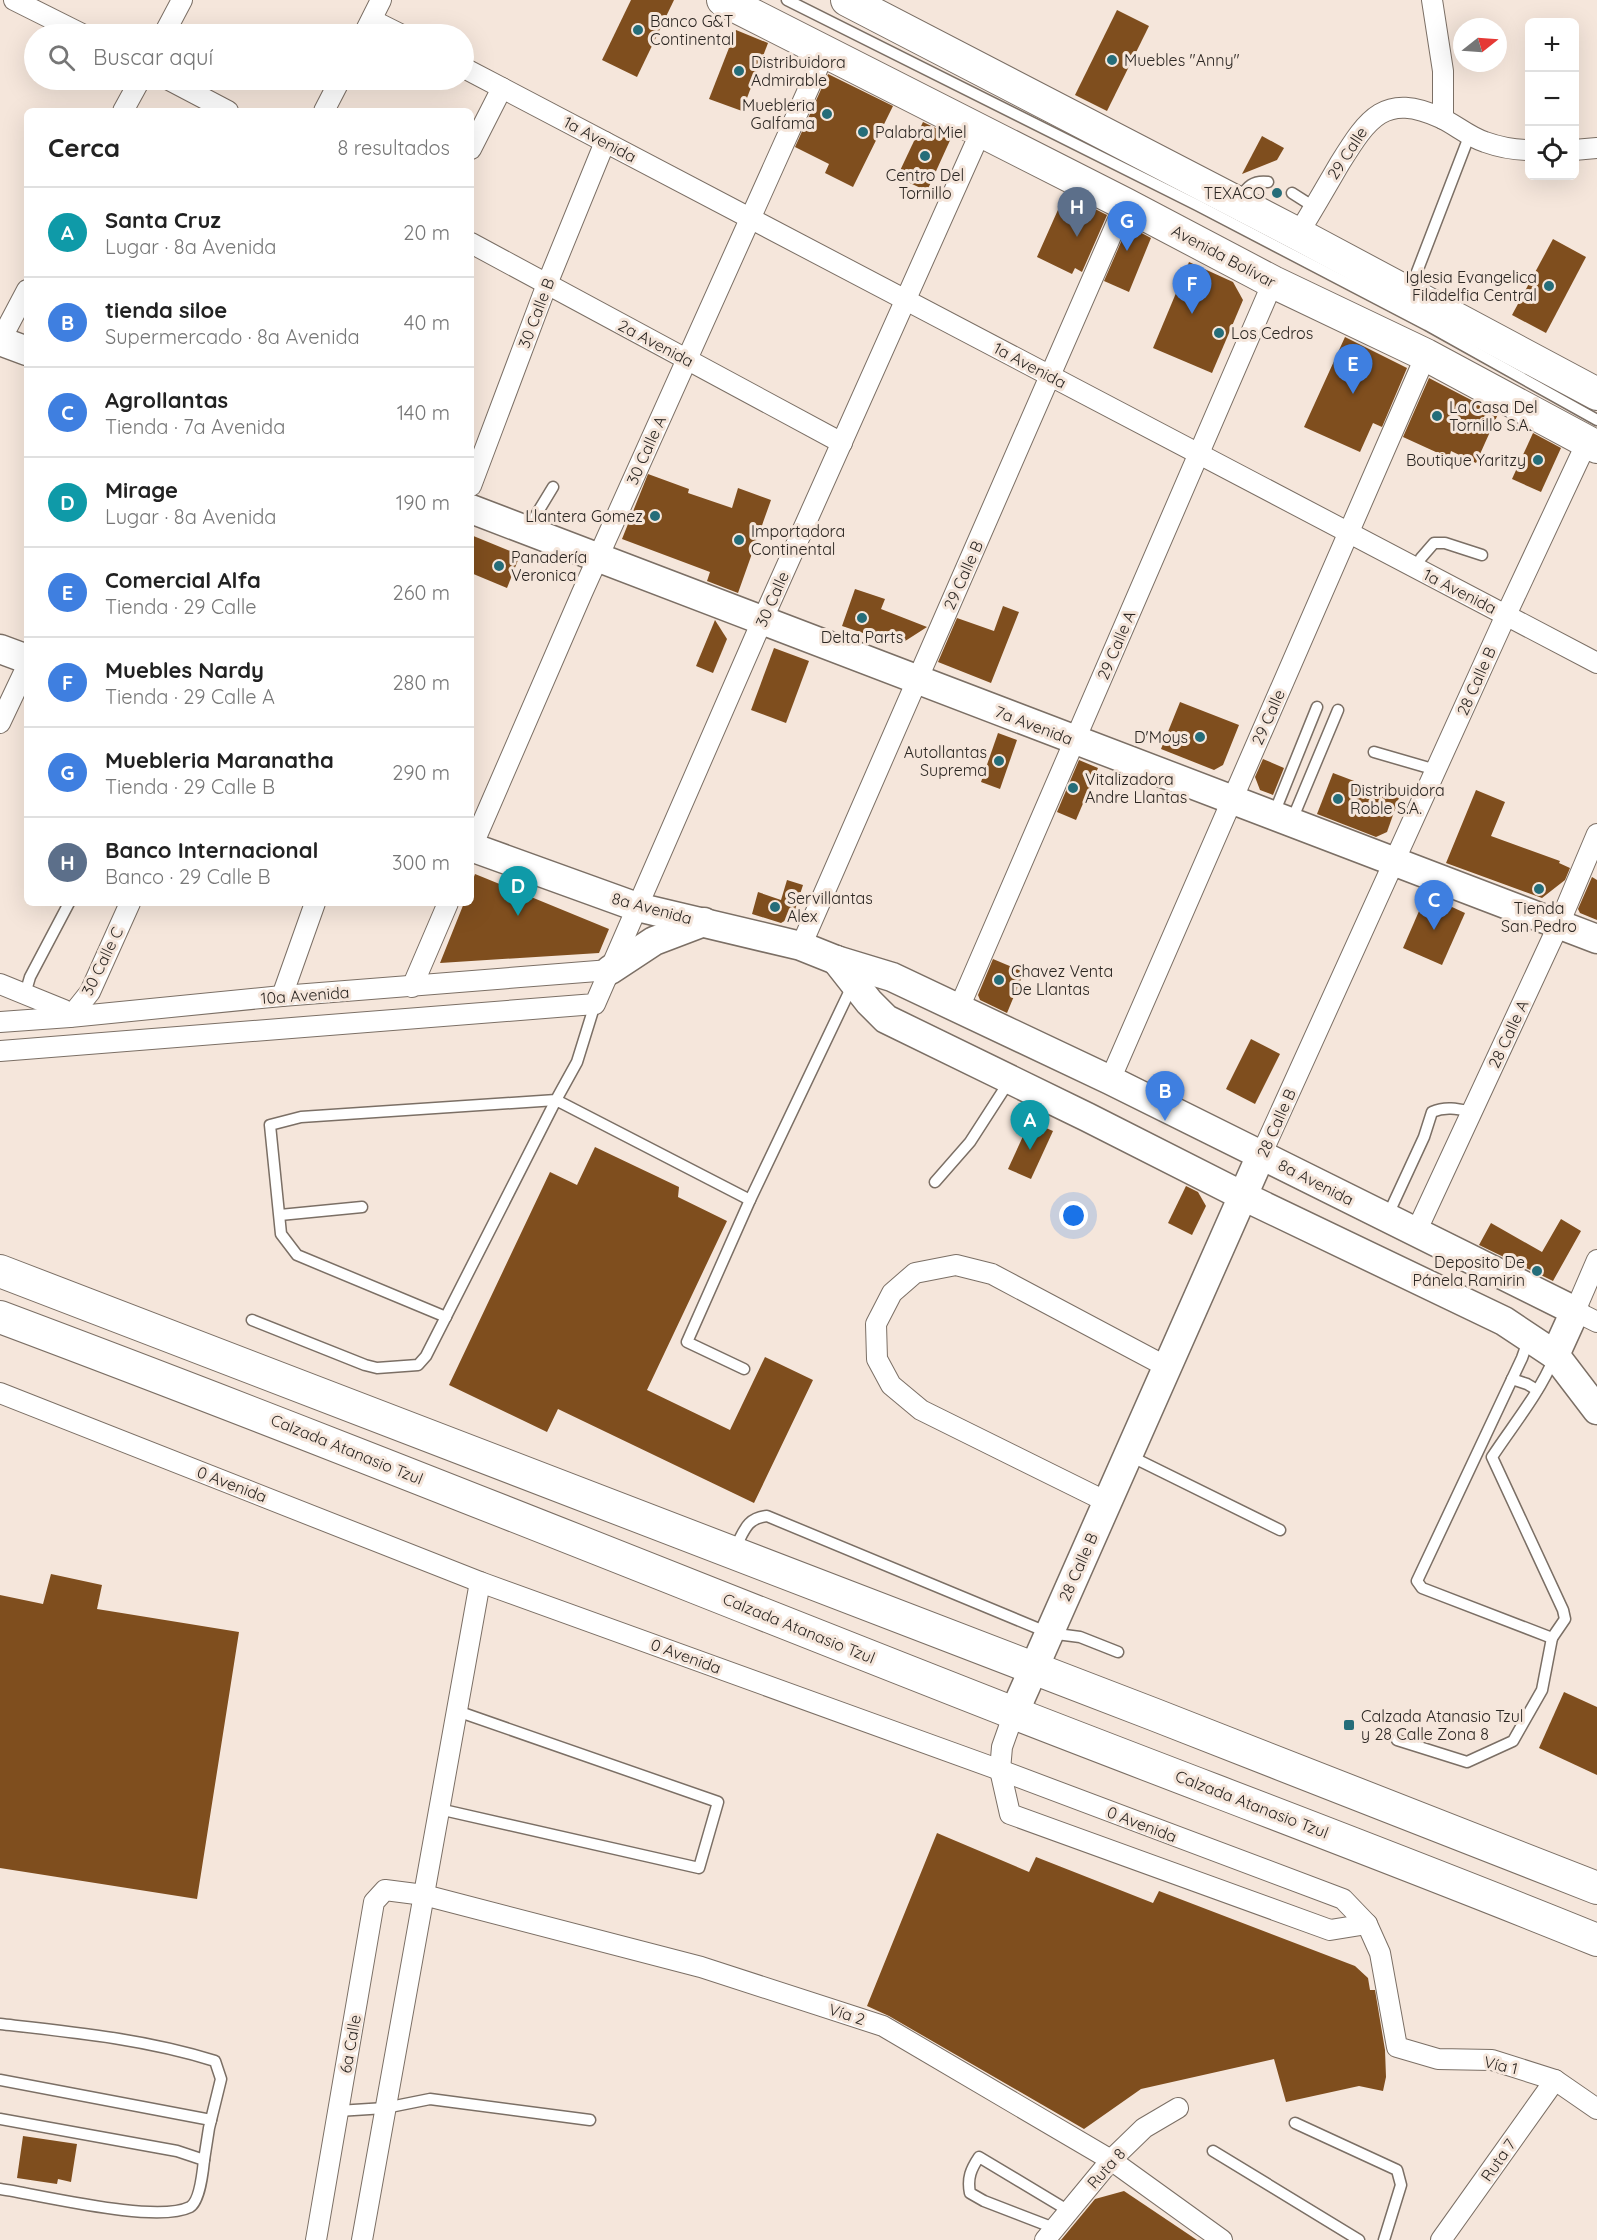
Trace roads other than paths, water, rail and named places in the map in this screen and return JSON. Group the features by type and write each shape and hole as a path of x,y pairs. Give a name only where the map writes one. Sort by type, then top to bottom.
{"main road":[{"name":"Avenida Bolívar","path":"723,0 1125,204 1273,282 1594,436"},
{"path":"847,0 1298,234 1597,394"},
{"path":"0,341 24,350"},
{"name":"7a Avenida","path":"474,510 1597,939"},
{"path":"0,649 24,658"},
{"name":"8a Avenida","path":"474,849 637,907 801,946 850,970 892,977 1110,1080 1586,1317"},
{"path":"610,970 654,941 704,922"},
{"name":"8a Avenida","path":"850,970 886,1019 1243,1196 1504,1321 1555,1355 1597,1410"},
{"name":"28 Calle B","path":"1014,1713 1261,1155"},
{"path":"0,1271 734,1551 1597,1888"},
{"name":"Calzada Atanasio Tzul","path":"0,1317 258,1414 1014,1713 1425,1870 1597,1940"},
{"path":"1555,1355 1586,1317"}],"street":[{"path":"14,0 62,24"},
{"path":"169,24 182,0"},
{"path":"369,24 381,0"},
{"path":"1432,0 1443,71 1443,119 1483,142 1515,150 1525,150"},
{"name":"30 Calle A","path":"474,841 686,359 825,52"},
{"name":"1a Avenida","path":"474,73 1597,663"},
{"path":"474,143 502,88"},
{"path":"125,108 135,90"},
{"path":"188,90 222,108"},
{"path":"326,108 335,90"},
{"name":"29 Calle","path":"1298,234 1355,139 1369,120 1385,111 1401,108 1420,109 1443,119"},
{"name":"30 Calle","path":"595,1004 762,621 981,131"},
{"name":"30 Calle B","path":"474,478 547,284 605,142"},
{"path":"1579,150 1597,148"},
{"name":"29 Calle B","path":"801,946 1125,204"},
{"name":"2a Avenida","path":"474,245 842,442"},
{"name":"29 Calle A","path":"959,1008 1273,282"},
{"path":"0,341 24,296"},
{"name":"29 Calle","path":"1110,1080 1426,355"},
{"name":"28 Calle B","path":"1261,1155 1506,615 1594,436"},
{"path":"0,723 24,672"},
{"name":"28 Calle A","path":"1416,1232 1559,924 1597,834"},
{"name":"30 Calle C","path":"70,1017 90,992 129,906"},
{"path":"282,996 314,906"},
{"path":"412,987 447,906"},
{"name":"10a Avenida","path":"0,1022 282,996 610,970"},
{"path":"0,984 64,1010 70,1017"},
{"name":"10a Avenida","path":"0,1051 595,1004"},
{"path":"1586,1317 1597,1260"},
{"path":"1107,1502 921,1410 891,1385 877,1359 876,1324 892,1293 915,1273 956,1265 992,1274 1167,1367"},
{"name":"0 Avenida","path":"0,1393 480,1582 1000,1770 1343,1899 1367,1924 1380,1953 1397,2047"},
{"path":"362,2240 480,1582"},
{"name":"28 Calle B","path":"1014,1713 1002,1747 1000,1770 1010,1814 1330,1930 1367,1924"},
{"name":"6a Calle","path":"316,2240 374,1902 385,1890 424,1894"},
{"name":"Vía 2","path":"424,1894 701,1967 883,2026 1111,2160 1222,2240"},
{"name":"Vía 1","path":"1397,2047 1438,2059 1492,2060 1555,2080 1597,2109"},
{"name":"Ruta 7","path":"1441,2240 1555,2080"},
{"name":"Ruta 8","path":"1050,2234 1111,2160 1144,2128 1178,2108"}],"lane":[{"path":"787,0 1207,211 1427,325 1594,436"},
{"path":"1409,293 1470,134"},
{"path":"1237,202 1251,183 1268,182"},
{"path":"1292,193 1314,207"},
{"path":"530,531 536,514 553,487"},
{"path":"1416,568 1434,543 1445,543 1482,555"},
{"path":"1282,820 1317,707"},
{"path":"1282,820 1338,710"},
{"path":"1374,752 1436,770"},
{"path":"25,994 30,977 67,906"},
{"path":"744,1369 687,1342 850,970"},
{"path":"252,1320 353,1362 377,1368 418,1365 426,1356 577,1062 595,1004"},
{"path":"935,1182 970,1142 1011,1080"},
{"path":"446,1317 297,1255 281,1233 270,1125 301,1117 556,1100 750,1200"},
{"path":"1387,1217 1424,1137 1432,1112 1441,1108 1455,1108 1472,1112"},
{"path":"280,1215 363,1206"},
{"path":"1529,1338 1417,1581 1422,1588 1552,1638"},
{"path":"1397,1740 1467,1762 1513,1741 1542,1690 1552,1638 1565,1619 1563,1610 1491,1457 1544,1383 1555,1355"},
{"path":"1512,1379 1538,1390"},
{"path":"1128,1455 1280,1530"},
{"path":"734,1551 750,1521 767,1516 1049,1633 1080,1638 1118,1652"},
{"path":"439,1809 699,1868 718,1802 456,1711"},
{"path":"0,2024 114,2037 192,2054 214,2061 221,2079 211,2120 202,2179 195,2201 191,2206 160,2213 110,2208 0,2189"},
{"path":"0,2080 211,2120"},
{"path":"338,2111 385,2108 430,2099 590,2120"},
{"path":"0,2120 177,2151 204,2160"},
{"path":"1296,2123 1397,2170 1401,2185 1384,2240"},
{"path":"1213,2151 1359,2240"},
{"path":"1050,2234 970,2193 968,2183 971,2169 979,2157 1069,2211"}],"place":[{"name":"Banco G&T Continental","path":"638,30"},
{"name":"Muebles \"Anny\"","path":"1112,60"},
{"name":"Distribuidora Admirable","path":"739,71"},
{"name":"Muebleria Galfama","path":"827,114"},
{"name":"Palabra Miel","path":"863,132"},
{"name":"Centro Del Tornillo","path":"925,156"},
{"name":"TEXACO","path":"1277,193"},
{"name":"Banco Internacional","path":"1077,237"},
{"name":"Muebleria Maranatha","path":"1127,251"},
{"name":"Iglesia Evangelica Filadelfia Central","path":"1549,286"},
{"name":"Muebles Nardy","path":"1192,314"},
{"name":"Los Cedros","path":"1219,333"},
{"name":"Comercial Alfa","path":"1353,394"},
{"name":"La Casa Del Tornillo S.A.","path":"1437,416"},
{"name":"Boutique Yaritzy","path":"1538,460"},
{"name":"Llantera Gomez","path":"655,516"},
{"name":"Importadora Continental","path":"739,540"},
{"name":"Panadería Veronica","path":"499,566"},
{"name":"Delta Parts","path":"862,618"},
{"name":"D'Moys","path":"1200,737"},
{"name":"Autollantas Suprema","path":"999,761"},
{"name":"Vitalizadora Andre Llantas","path":"1073,788"},
{"name":"Distribuidora Roble S.A.","path":"1338,799"},
{"name":"Tienda San Pedro","path":"1539,889"},
{"name":"Servillantas Alex","path":"775,907"},
{"name":"Mirage","path":"518,916"},
{"name":"Agrollantas","path":"1434,930"},
{"name":"Chavez Venta De Llantas","path":"999,980"},
{"name":"tienda siloe","path":"1165,1121"},
{"name":"Santa Cruz","path":"1030,1150"},
{"name":"Deposito De Pánela Ramirin","path":"1537,1271"},
{"name":"Calzada Atanasio Tzul y 28 Calle Zona 8","path":"1349,1725"}]}
